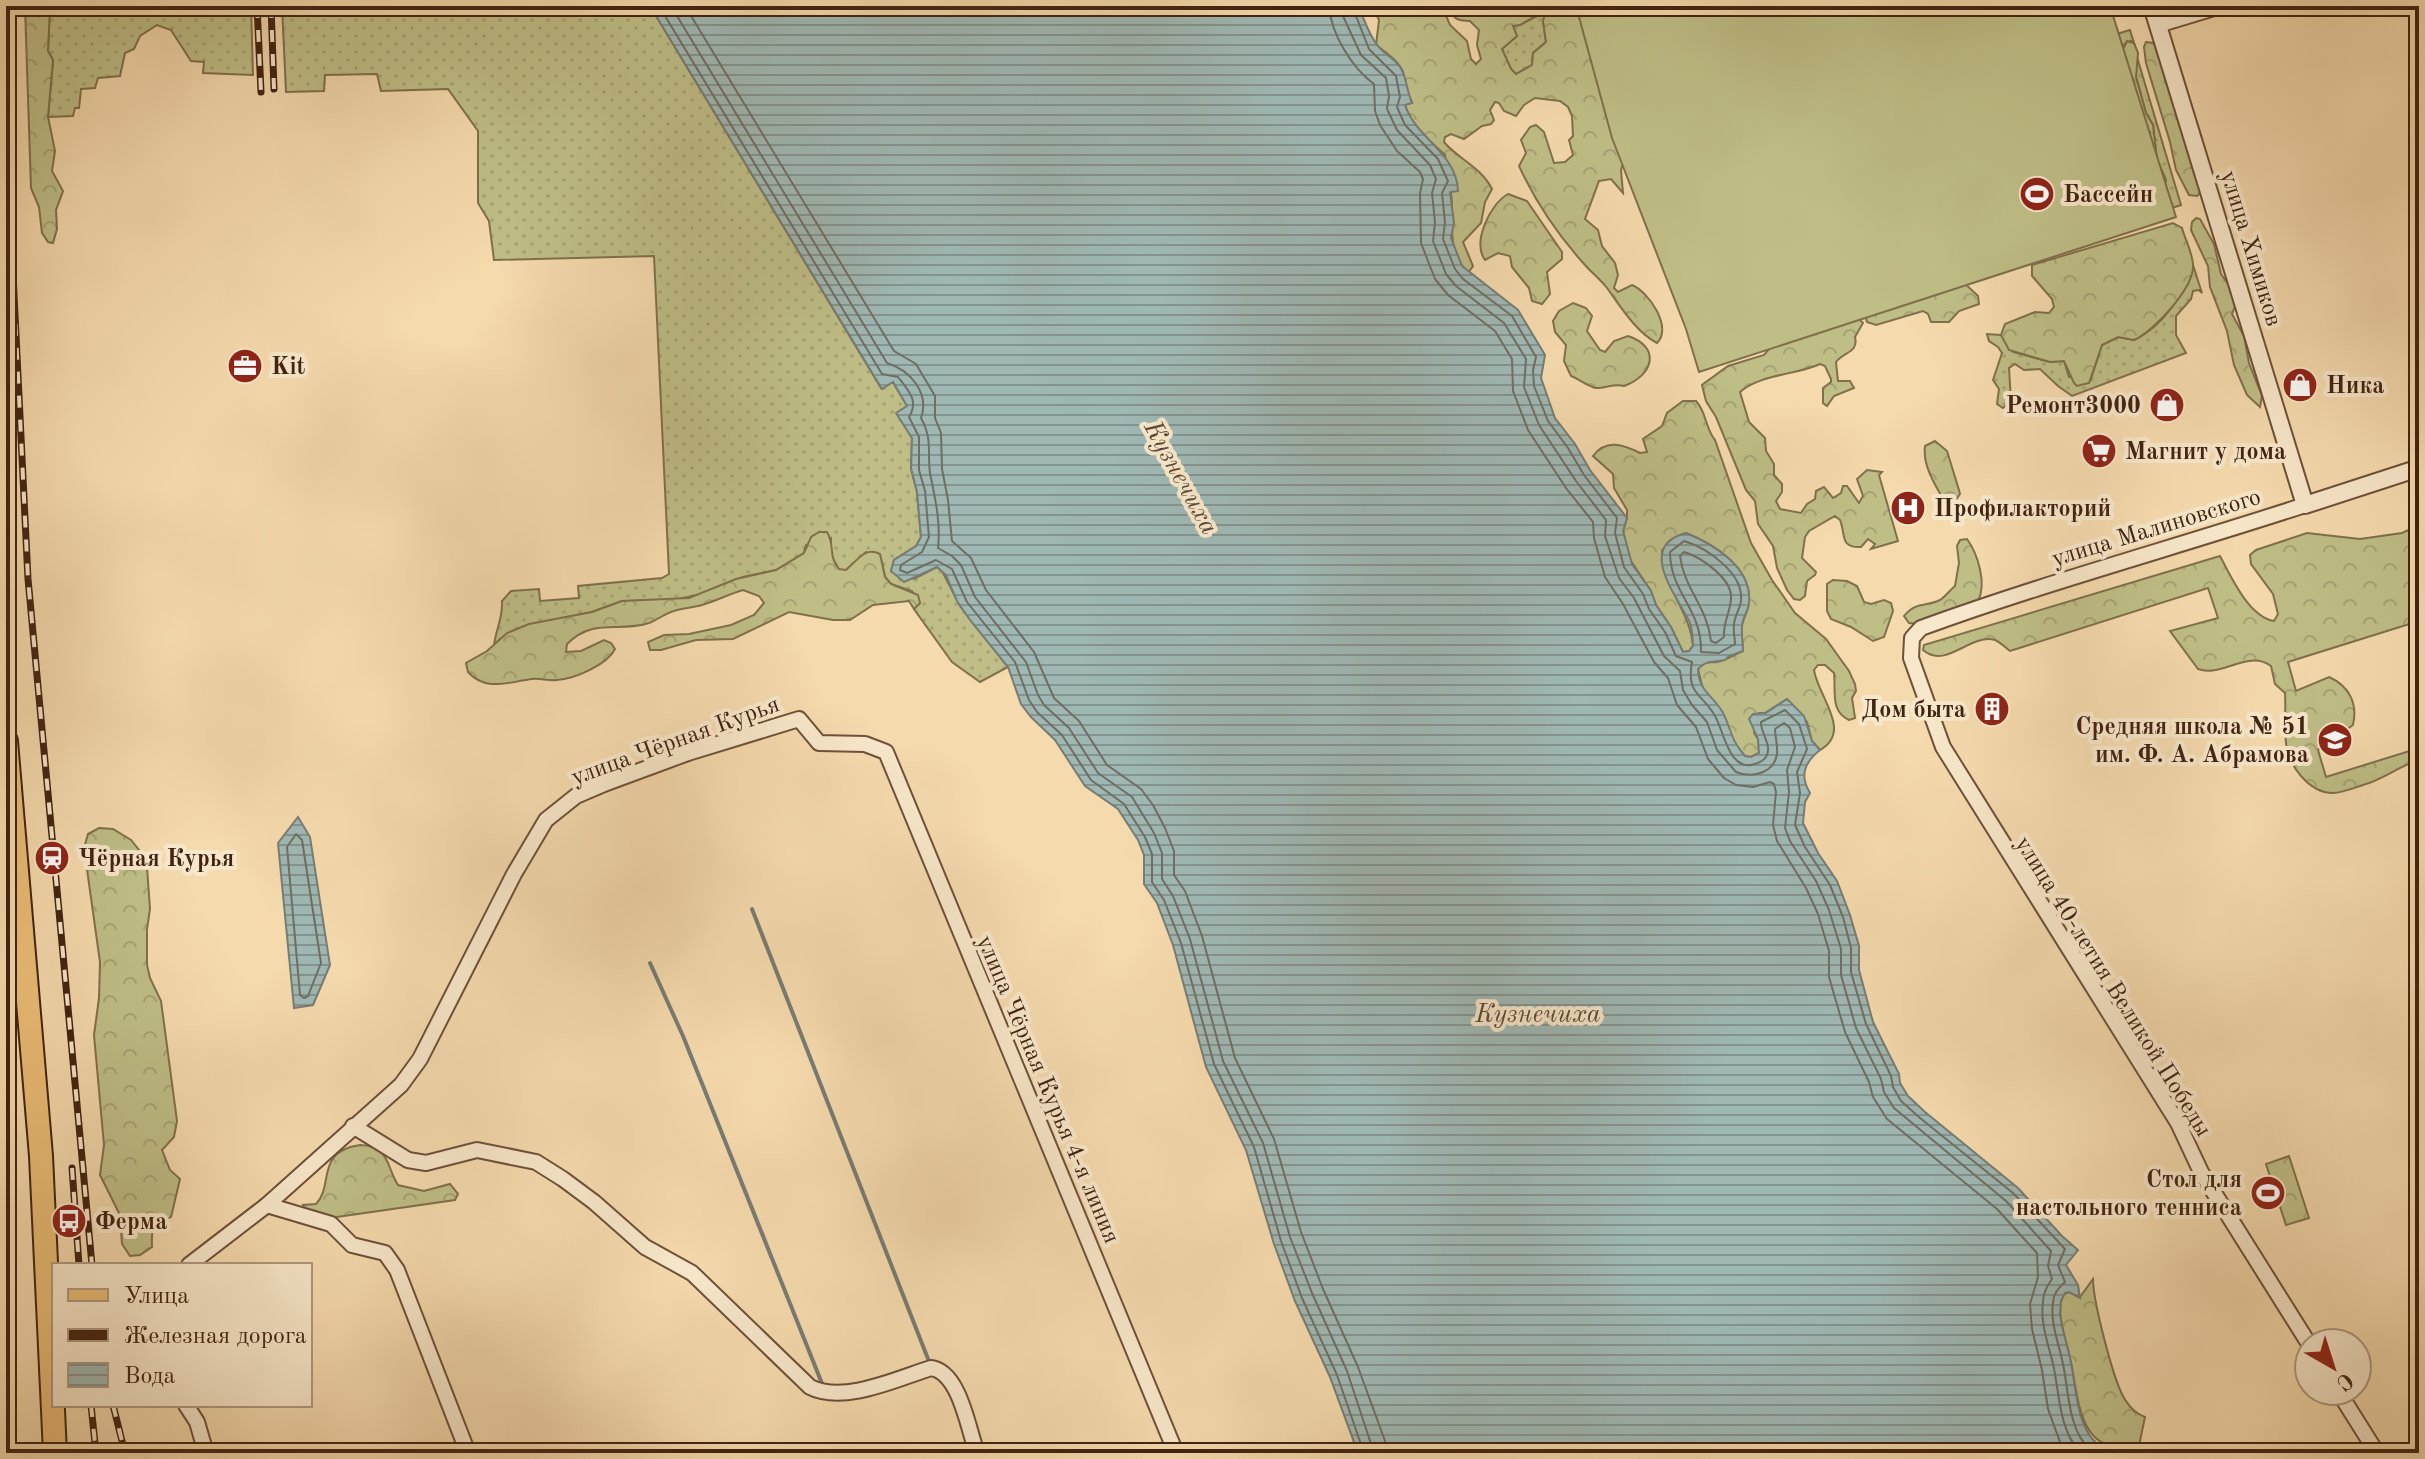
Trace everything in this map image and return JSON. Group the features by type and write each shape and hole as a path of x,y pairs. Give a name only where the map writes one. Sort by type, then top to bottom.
{"main road":[{"path":"6,741 39,1125 52,1356"},
{"path":"54,1407 55,1453"}],"street":[{"name":"улица Химиков","path":"2152,6 2305,505"},
{"path":"2158,25 2221,6"},
{"name":"улица Малиновского","path":"1912,638 1921,628 1999,600 2233,530 2419,468"},
{"name":"улица 40-летия Великой Победы","path":"1912,638 1911,658 1943,747 2178,1123 2201,1172 2298,1327"},
{"name":"улица Чёрная Курья","path":"353,1126 401,1085 420,1059 514,874 546,820 576,796 688,753 799,719 819,743 877,747"},
{"name":"улица Чёрная Курья 4-я линия","path":"877,747 886,752 1176,1453"},
{"path":"192,1263 267,1205 353,1126 408,1160 426,1163 477,1150 536,1162 594,1202 645,1247 692,1273 810,1387 822,1393 846,1393 931,1368 939,1369 953,1381 977,1453"},
{"path":"267,1205 331,1224 352,1245 385,1253 397,1270 468,1453"},
{"path":"187,1407 197,1422 206,1453"},
{"path":"2348,1407 2377,1453"}],"green space":[{"path":"25,6 50,6 48,51 53,60 48,117 55,151 52,171 63,191 56,210 57,229 53,243 48,242 42,233 39,207 31,188"},
{"path":"50,6 251,6 253,75 203,73 204,62 191,61 171,30 157,25 140,36 134,49 125,53 120,76 98,78 95,88 81,89 79,108 75,108 73,116 48,117 53,60 48,51"},
{"path":"282,6 650,6 881,388 893,382 907,406 897,413 912,438 911,469 917,492 921,537 916,546 894,560 891,571 914,579 937,567 942,571 960,606 1008,667 980,682 952,662 914,609 920,603 912,591 891,584 885,577 882,562 866,552 846,570 839,570 831,555 831,538 806,545 804,553 776,570 743,577 707,593 673,600 622,601 592,612 522,627 494,645 502,601 511,591 539,589 540,601 579,598 578,586 662,578 669,574 654,256 494,260 489,221 478,203 478,131 448,89 381,91 377,74 325,75 324,91 286,92"},
{"path":"1372,6 1442,6 1450,25 1467,41 1471,59 1476,64 1481,59 1477,45 1479,30 1470,21 1456,18 1448,6 1541,6 1539,14 1513,26 1517,36 1502,49 1516,74 1532,65 1533,53 1546,42 1543,21 1547,6 1580,6 1625,159 1621,170 1623,193 1611,179 1599,181 1585,219 1598,230 1602,246 1615,263 1618,275 1614,288 1618,292 1632,285 1652,302 1661,320 1661,336 1657,343 1636,326 1566,242 1540,206 1519,166 1526,153 1521,140 1530,127 1536,125 1544,132 1554,163 1565,162 1573,155 1569,140 1573,136 1572,116 1568,107 1560,101 1535,98 1524,105 1516,116 1504,111 1495,102 1490,110 1494,120 1491,124 1482,126 1464,139 1451,134 1445,137 1444,142 1482,175 1492,189 1485,202 1481,223 1463,242 1473,266 1468,273 1457,257 1453,241 1452,200 1445,155 1408,113 1405,105 1412,102 1402,70 1376,45 1379,20"},
{"path":"1541,6 1548,6 1543,21 1546,42 1533,53 1532,65 1516,74 1502,49 1517,36 1512,26 1539,15"},
{"path":"1576,6 2110,6 2176,217 1699,372 1686,329 1612,138"},
{"path":"2130,30 2134,43 2131,41 2123,46 2121,53 2164,187 2166,180 2157,160 2153,125 2146,113 2136,77 2137,57 2181,205 2138,219 2100,39"},
{"path":"2127,41 2134,43 2138,53 2136,77 2146,113 2153,125 2157,160 2166,180 2164,187 2121,53"},
{"path":"2146,42 2153,43 2157,48 2201,185 2197,196 2189,195 2176,170 2146,63"},
{"path":"1508,194 1527,201 1562,252 1562,259 1547,272 1550,294 1542,304 1532,301 1529,288 1512,267 1510,256 1498,253 1485,260 1482,252 1482,234 1489,215"},
{"path":"2196,218 2200,219 2214,244 2221,274 2232,289 2236,304 2232,314 2244,336 2249,363 2262,396 2260,407 2247,395 2234,365 2227,331 2210,287 2208,266 2191,230"},
{"path":"2173,223 2182,228 2191,255 2193,264 2188,284 2172,307 2143,335 2134,340 2118,337 2102,345 2089,383 2077,386 2064,361 2050,362 2009,350 2001,335 2005,324 2035,312 2049,313 2054,307 2052,299 2032,276 2032,265"},
{"path":"2193,265 2202,293 2193,291 2191,299 2176,316 2176,335 2186,353 2072,396 2040,369 2024,370 2015,364 2009,368 2011,401 2003,408 1997,404 1999,389 1993,380 2002,353 1989,341 1987,334 2001,335 2013,352 2050,362 2064,361 2069,377 2091,379 2102,345 2118,337 2134,340 2154,327 2178,298"},
{"path":"1960,279 1978,296 1979,304 1959,311 1949,322 1931,322 1923,311 1876,325 1867,322 1865,315"},
{"path":"1573,303 1586,308 1592,316 1587,331 1600,350 1605,352 1614,341 1628,336 1646,347 1650,361 1642,375 1624,386 1596,388 1571,376 1564,361 1566,345 1555,332 1553,321 1559,311"},
{"path":"1859,319 1863,323 1855,337 1855,346 1836,362 1838,381 1850,381 1854,388 1834,396 1827,406 1823,403 1823,388 1831,379 1825,366 1820,364 1768,378 1740,392 1749,422 1765,438 1766,451 1774,464 1774,475 1782,484 1782,492 1776,501 1780,509 1801,513 1815,499 1816,491 1824,487 1833,498 1841,493 1843,486 1847,486 1859,503 1863,496 1857,479 1867,470 1882,472 1879,475 1898,541 1871,549 1875,544 1868,539 1861,547 1854,547 1846,543 1840,520 1835,516 1809,531 1805,537 1802,558 1816,572 1807,581 1805,596 1800,600 1794,599 1777,568 1773,546 1758,524 1755,501 1746,490 1716,417 1706,401 1702,385 1728,366 1764,355 1770,348"},
{"path":"1683,401 1696,401 1702,410 1751,543 1772,580 1795,613 1826,639 1855,684 1856,691 1852,698 1855,718 1849,720 1836,706 1834,673 1825,665 1818,665 1814,670 1834,723 1834,733 1820,750 1812,741 1807,722 1787,699 1765,713 1759,713 1754,733 1758,739 1759,753 1745,756 1732,741 1716,704 1703,689 1698,669 1743,651 1742,629 1749,605 1748,589 1738,568 1729,558 1686,533 1662,550 1666,576 1691,633 1693,646 1683,652 1651,591 1629,558 1623,531 1627,510 1614,488 1613,474 1593,456 1609,445 1647,452 1643,439 1662,426 1667,413"},
{"path":"1935,441 1947,451 1960,494 1949,509 1926,463 1925,446"},
{"path":"2419,520 2419,621 2288,662 2296,691 2329,677 2347,690 2353,703 2353,725 2318,750 2326,777 2419,748 2419,760 2370,783 2344,791 2324,792 2308,783 2295,768 2286,743 2285,693 2275,684 2271,666 2253,661 2216,670 2198,669 2170,631 2218,618 2208,588 2010,651 1995,640 1986,639 1940,656 1923,650 1924,645 2220,556 2249,604 2265,618 2274,621 2278,614 2273,594 2251,564 2250,555 2256,550 2307,533 2360,539 2402,533"},
{"path":"827,532 839,569 846,570 866,553 880,554 885,577 891,584 918,595 920,603 914,609 909,601 873,605 850,620 789,612 733,639 696,640 650,650 648,642 664,635 689,634 731,625 754,615 764,603 759,596 743,590 671,612 649,623 597,628 577,636 567,644 566,652 581,651 604,640 615,649 598,666 572,677 490,684 468,672 466,663 487,651 507,633 529,624 592,612 622,601 689,598 736,579 776,570 804,553 811,537"},
{"path":"1967,539 1980,569 1982,586 1978,601 1918,624 1909,623 1904,616 1908,611 1940,600 1955,586 1959,563 1957,546 1960,540"},
{"path":"1833,580 1847,581 1857,586 1864,602 1871,604 1884,600 1891,603 1893,611 1884,637 1873,641 1831,619 1827,611 1827,584"},
{"path":"99,828 113,829 131,840 143,855 147,867 150,909 147,965 161,1001 177,1121 174,1137 162,1150 170,1170 180,1179 171,1217 154,1227 152,1247 140,1255 130,1256 122,1244 120,1215 100,1175 104,1145 94,1035 100,962 84,848 88,834"},
{"path":"360,1145 370,1146 382,1153 398,1185 424,1191 450,1184 458,1194 455,1200 330,1218 307,1212 303,1205 316,1204 321,1197 328,1170 337,1154"},
{"path":"2289,1156 2309,1218 2286,1225 2266,1164"},
{"path":"2093,1279 2100,1323 2121,1392 2134,1411 2145,1417 2139,1446 2119,1448 2104,1444 2093,1435 2080,1409 2060,1304 2062,1295 2069,1292 2080,1297"}],"water":[{"name":"Кузнечиха","path":"650,6 1358,6 1375,42 1402,70 1412,103 1405,105 1410,117 1444,156 1456,178 1458,191 1450,192 1454,223 1451,238 1462,266 1518,310 1545,355 1541,378 1555,418 1627,518 1623,531 1632,564 1651,591 1683,652 1693,646 1692,630 1667,581 1662,558 1664,547 1672,539 1686,533 1719,550 1744,578 1749,602 1742,623 1743,651 1725,660 1701,666 1698,669 1701,683 1721,709 1734,740 1745,756 1759,753 1758,739 1749,719 1753,714 1766,713 1787,699 1804,716 1812,741 1820,750 1805,769 1810,793 1805,802 1803,823 1837,881 1850,915 1859,946 1859,970 1873,1022 1899,1074 1900,1083 1908,1096 1925,1112 2018,1188 2078,1250 2066,1265 2078,1285 2080,1298 2065,1293 2060,1314 2079,1407 2089,1434 2098,1444 2111,1450 2127,1451 2138,1445 2150,1444 2174,1453 1358,1453 1330,1377 1295,1301 1246,1150 1206,1067 1173,945 1157,903 1144,884 1144,855 1138,840 1118,809 1085,786 1055,740 1021,704 1008,667 957,601 946,575 937,567 904,582 891,571 894,560 916,546 921,537 917,492 911,468 912,438 896,413 907,406 893,382 882,389"},
{"path":"298,817 310,837 330,965 313,1005 294,1008 278,843"}],"waterway":[{"path":"752,909 930,1364"},
{"path":"650,963 683,1036 823,1386"}],"railway":[{"path":"257,6 261,92"},
{"path":"271,6 274,89"},
{"path":"6,132 28,579 92,1263"},
{"path":"72,1168 79,1263"},
{"path":"91,1407 96,1453"},
{"path":"114,1407 125,1453"}],"place":[{"name":"Бассейн","path":"2037,194"},
{"name":"Kit","path":"245,366"},
{"name":"Ника","path":"2300,385"},
{"name":"Ремонт3000","path":"2167,405"},
{"name":"Магнит у дома","path":"2099,451"},
{"name":"Профилакторий","path":"1908,508"},
{"name":"Дом быта","path":"1992,709"},
{"name":"Средняя школа № 51 им. Ф. А. Абрамова","path":"2335,740"},
{"name":"Чёрная Курья","path":"52,858"},
{"name":"Стол для настольного тенниса","path":"2268,1193"},
{"name":"Ферма","path":"69,1221"}]}
